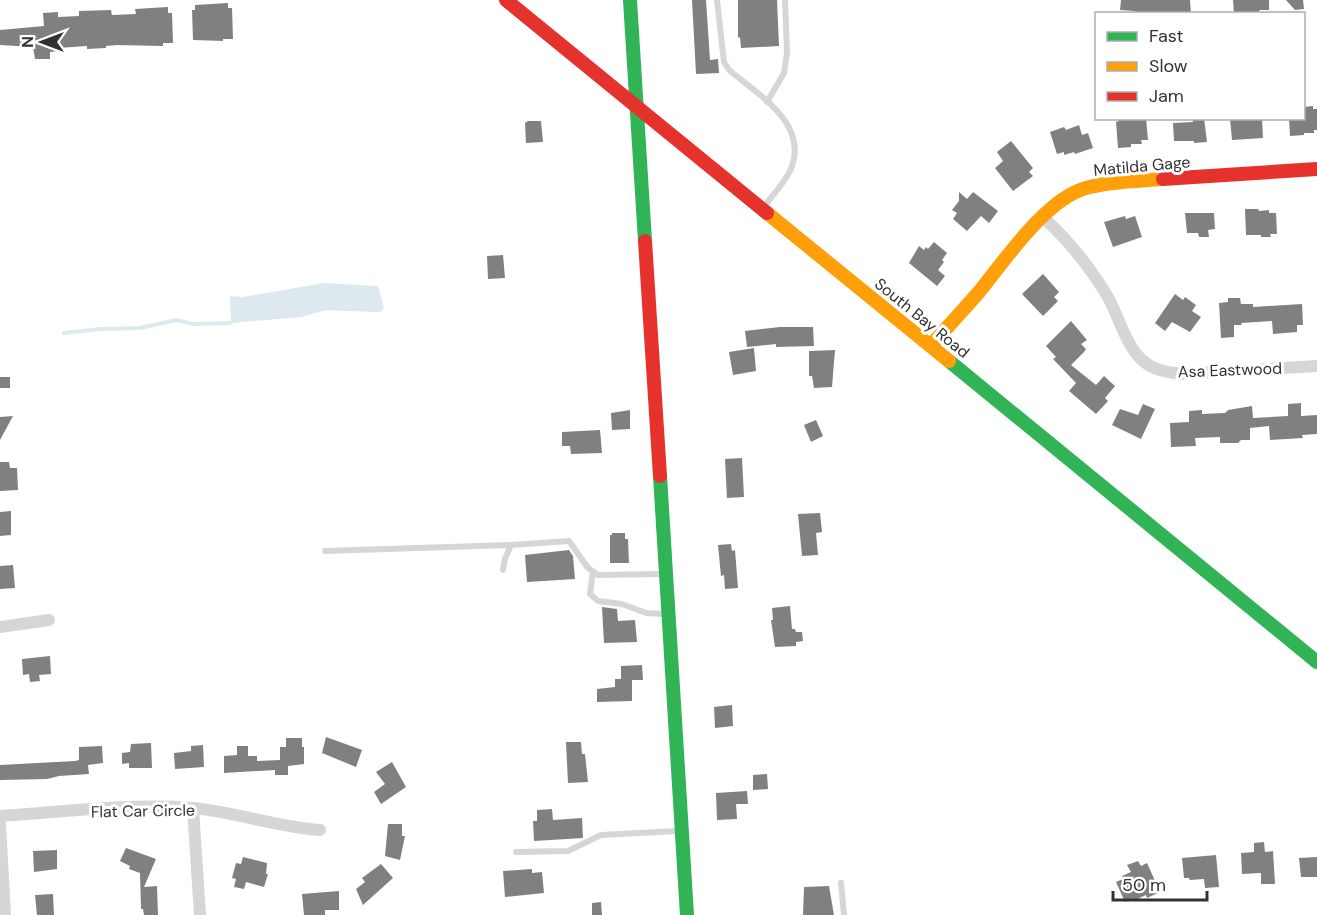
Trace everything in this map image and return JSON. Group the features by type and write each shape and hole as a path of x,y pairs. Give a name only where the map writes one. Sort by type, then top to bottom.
{"street":[{"name":"South Bay Road","path":"506,0 1317,662"},
{"path":"630,0 687,915"},
{"name":"Matilda Gage","path":"930,346 963,311 1042,216 1060,201 1084,188 1111,183 1317,169"},
{"name":"Asa Eastwood","path":"1042,216 1081,258 1108,299 1134,350 1151,367 1164,372 1181,374 1317,366"},
{"path":"0,627 49,620"},
{"name":"Flat Car Circle","path":"0,816 132,808 193,808 296,828 320,830"},
{"path":"193,808 200,915"},
{"path":"0,824 5,915"}],"lane":[{"path":"717,0 724,62 729,70 786,120 794,138 795,158 789,174 762,209"},
{"path":"767,102 784,73 787,53 785,0"},
{"path":"325,552 569,541 588,568 598,575 666,574"},
{"path":"503,570 511,545"},
{"path":"593,572 590,594 598,601 622,604 646,613 668,614"},
{"path":"516,852 568,851 601,835 682,831"},
{"path":"841,883 844,915"}],"shaded area":[{"path":"324,283 378,286 384,308 380,312 326,310 302,317 231,323 230,296 243,297"}],"building":[{"path":"692,0 706,0 710,60 718,59 719,73 696,74"},
{"path":"738,0 777,0 779,46 741,48 740,37 738,38"},
{"path":"1121,0 1190,0 1191,12 1135,12 1120,10"},
{"path":"1233,0 1269,0 1269,10 1234,12"},
{"path":"1286,0 1303,0 1304,9 1295,10"},
{"path":"228,3 228,8 232,8 233,39 193,40 192,10 195,10 195,5"},
{"path":"168,7 168,13 172,13 173,43 163,43 163,46 117,45 87,49 87,46 58,48 58,51 50,52 50,59 35,59 33,47 0,45 0,30 44,26 43,13 58,12 58,17 79,16 79,11 111,10 112,15 136,14 135,9"},
{"path":"1313,106 1313,109 1317,109 1317,130 1314,130 1314,133 1290,136 1289,120 1305,120 1305,107"},
{"path":"1146,120 1148,140 1141,140 1142,144 1131,144 1131,147 1118,148 1116,122"},
{"path":"1192,120 1204,120 1207,142 1174,141 1173,123 1193,122"},
{"path":"1230,120 1262,120 1263,138 1232,140"},
{"path":"541,121 543,142 526,143 525,123"},
{"path":"1079,125 1082,135 1088,133 1093,148 1075,154 1074,152 1064,155 1064,152 1057,154 1050,132 1064,127 1066,130"},
{"path":"1011,141 1033,168 1029,172 1033,176 1013,191 995,168 1003,161 997,152"},
{"path":"959,192 967,199 973,192 998,211 989,223 981,216 967,231 953,219 957,213 952,210 959,201"},
{"path":"1245,209 1269,210 1269,213 1276,213 1277,234 1270,234 1271,237 1246,235"},
{"path":"1185,213 1214,213 1215,229 1208,230 1209,237 1199,237 1198,233 1187,233"},
{"path":"1125,216 1126,219 1135,216 1142,237 1113,247 1104,222"},
{"path":"934,242 947,253 938,270 945,276 937,286 909,263 919,246 924,250 926,247 928,249"},
{"path":"503,255 505,278 488,279 487,256"},
{"path":"1043,274 1059,292 1054,297 1058,301 1043,316 1022,294"},
{"path":"1175,294 1183,300 1185,297 1196,305 1192,311 1201,317 1190,332 1172,322 1165,331 1155,323"},
{"path":"1228,298 1240,298 1241,304 1253,304 1253,307 1302,304 1303,325 1297,325 1297,332 1273,334 1272,321 1241,323 1242,325 1234,325 1234,337 1221,338 1219,303 1228,302"},
{"path":"1071,321 1087,340 1081,344 1086,349 1071,365 1096,385 1104,376 1115,386 1105,398 1108,401 1096,414 1069,391 1076,383 1053,359 1056,357 1046,346"},
{"path":"780,327 813,327 814,346 776,347 776,344 747,347 745,331"},
{"path":"754,348 756,371 733,375 729,352"},
{"path":"835,350 832,387 814,388 812,376 809,376 809,351"},
{"path":"0,377 10,377 10,388 0,388"},
{"path":"1301,403 1301,416 1317,415 1317,434 1302,435 1303,438 1270,440 1269,426 1250,428 1250,440 1241,440 1238,443 1220,443 1220,437 1195,438 1196,446 1171,447 1170,423 1189,422 1189,411 1202,410 1202,414 1225,413 1228,410 1252,406 1253,418 1288,416 1288,404"},
{"path":"1143,404 1155,409 1141,439 1112,425 1120,409 1138,415"},
{"path":"630,410 630,429 612,430 611,413"},
{"path":"13,416 0,440 0,417"},
{"path":"816,420 823,436 811,442 804,425"},
{"path":"600,430 602,453 571,454 570,446 562,446 562,432"},
{"path":"742,458 744,497 727,498 725,459"},
{"path":"0,462 9,462 10,468 17,468 18,490 0,491"},
{"path":"11,511 11,535 0,536 0,512"},
{"path":"820,513 822,532 816,533 818,555 802,556 798,514"},
{"path":"625,533 625,539 628,539 629,563 610,563 610,535"},
{"path":"731,544 732,551 735,550 738,588 725,589 724,575 721,576 718,545"},
{"path":"569,550 573,556 575,579 527,582 525,555"},
{"path":"13,565 15,588 0,589 0,566"},
{"path":"790,606 792,629 802,632 803,641 796,642 796,646 775,647 771,620 773,620 772,608"},
{"path":"602,607 617,609 618,621 635,620 637,642 604,643"},
{"path":"50,656 51,674 39,675 40,681 30,682 29,674 23,675 22,659"},
{"path":"642,665 643,680 632,680 632,701 597,702 597,689 615,687 615,679 621,679 621,666"},
{"path":"732,705 733,726 715,728 714,707"},
{"path":"326,737 362,750 356,767 322,753"},
{"path":"286,738 302,738 302,747 304,747 304,764 288,766 288,775 275,775 275,770 224,773 224,756 237,755 237,746 248,746 248,756 257,756 257,761 280,760 280,747 286,747"},
{"path":"566,742 581,742 582,754 585,754 588,782 568,783"},
{"path":"151,743 152,768 129,768 129,763 122,764 122,753 130,752 131,744"},
{"path":"203,745 204,767 175,769 174,753 191,751 191,746"},
{"path":"102,746 103,763 88,765 89,774 47,779 0,780 0,765 75,761 79,760 79,747"},
{"path":"392,762 406,787 381,804 374,792 385,784 376,772"},
{"path":"767,774 768,789 753,790 753,775"},
{"path":"747,791 748,804 736,804 737,819 717,820 716,793"},
{"path":"552,809 553,820 582,818 583,838 534,841 533,821 537,821 537,810"},
{"path":"388,824 402,824 402,836 405,836 400,860 385,856"},
{"path":"1264,842 1265,852 1273,851 1275,884 1261,884 1261,873 1242,874 1241,853 1254,852 1254,843"},
{"path":"126,848 156,859 144,887 157,886 158,915 144,915 141,909 140,873 129,869 130,866 120,861"},
{"path":"57,850 57,869 34,872 33,851"},
{"path":"1216,855 1219,887 1205,888 1204,879 1184,878 1182,858"},
{"path":"243,857 267,863 266,874 268,874 264,887 246,882 244,889 234,887 236,879 232,878 236,863 241,864"},
{"path":"1317,857 1317,877 1301,877 1299,858"},
{"path":"1138,861 1141,866 1147,863 1160,892 1147,898 1146,895 1125,902 1116,882 1131,872 1127,865"},
{"path":"381,864 393,878 363,905 356,889 365,882 362,878"},
{"path":"532,869 532,873 542,872 544,893 505,897 503,871"},
{"path":"829,886 834,915 803,915 804,887"},
{"path":"339,891 339,910 325,910 325,915 304,915 302,894"},
{"path":"53,894 54,915 37,915 35,895"},
{"path":"601,902 602,915 592,915 592,903"}],"waterway":[{"path":"64,333 140,328 177,320 193,324 231,323"}],"traffic: fast":[{"path":"630,0 645,241"},
{"path":"949,361 1317,662"},
{"path":"660,476 687,915"}],"traffic: slow":[{"path":"930,346 979,292 1027,232 1056,204 1086,188 1163,179"},
{"path":"767,213 949,361"}],"traffic: jam":[{"path":"506,0 767,213"},
{"path":"1163,179 1317,169"},
{"path":"645,241 660,476"}]}
